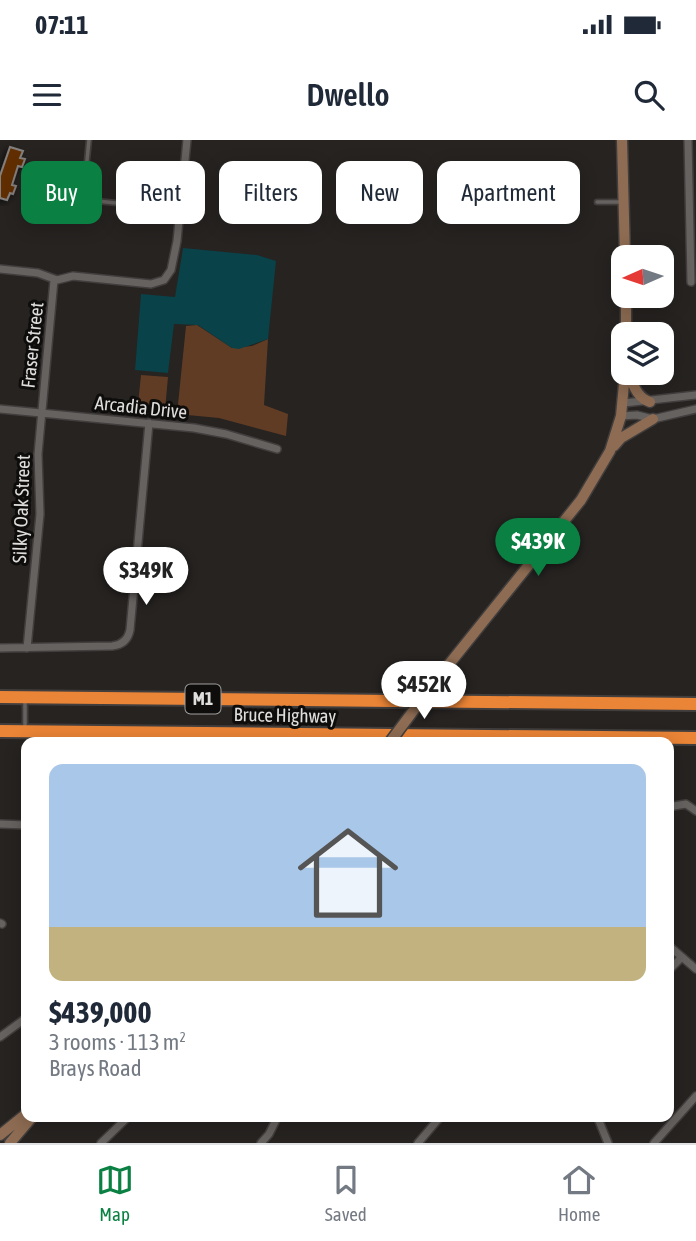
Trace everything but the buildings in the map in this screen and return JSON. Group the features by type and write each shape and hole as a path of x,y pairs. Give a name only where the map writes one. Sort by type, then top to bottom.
{"highway":[{"name":"Bruce Highway","path":"0,697 696,704"},
{"name":"Bruce Highway","path":"0,731 600,737"},
{"name":"Bruce Highway","path":"674,738 696,738"}],"main road":[{"path":"622,140 625,245"},
{"path":"610,451 621,416 626,385"},
{"path":"633,385 642,399 650,402"},
{"path":"394,737 434,682 581,500 610,451 621,438 653,419"},
{"path":"0,1135 21,1118"},
{"path":"10,1143 28,1122"}],"street":[{"path":"0,269 38,273 54,280 73,276 151,284 161,282 171,270 177,242 187,140"},
{"path":"688,140 691,282"},
{"name":"Fraser Street","path":"41,412 54,280"},
{"path":"624,403 696,395"},
{"name":"Arcadia Drive","path":"0,409 210,430 277,449"},
{"path":"621,416 637,415 653,419 696,409"},
{"name":"Silky Oak Street","path":"27,648 39,524 37,464 41,412"},
{"path":"0,648 115,646 128,636 149,423"},
{"path":"674,806 686,804 696,811"},
{"path":"0,824 21,825"},
{"path":"674,950 696,969"},
{"path":"674,965 682,957"},
{"path":"0,1037 21,1022"},
{"path":"674,1121 696,1096"},
{"path":"101,1143 123,1122"},
{"path":"261,1143 275,1122"},
{"path":"418,1143 436,1122"},
{"path":"599,1122 608,1143"},
{"path":"654,1143 673,1122"}],"lane":[{"path":"87,161 89,140"},
{"path":"597,202 624,202"},
{"path":"25,697 25,731"}],"shaded area":[{"path":"197,325 232,348 252,346 268,339 264,405 288,414 286,436 219,418 177,414 186,326"},
{"path":"141,375 168,377 165,410 158,417 137,414"}],"water":[{"path":"183,248 257,255 276,261 268,339 239,349 232,348 198,325 174,324 168,373 135,370 141,294 175,297"}]}
